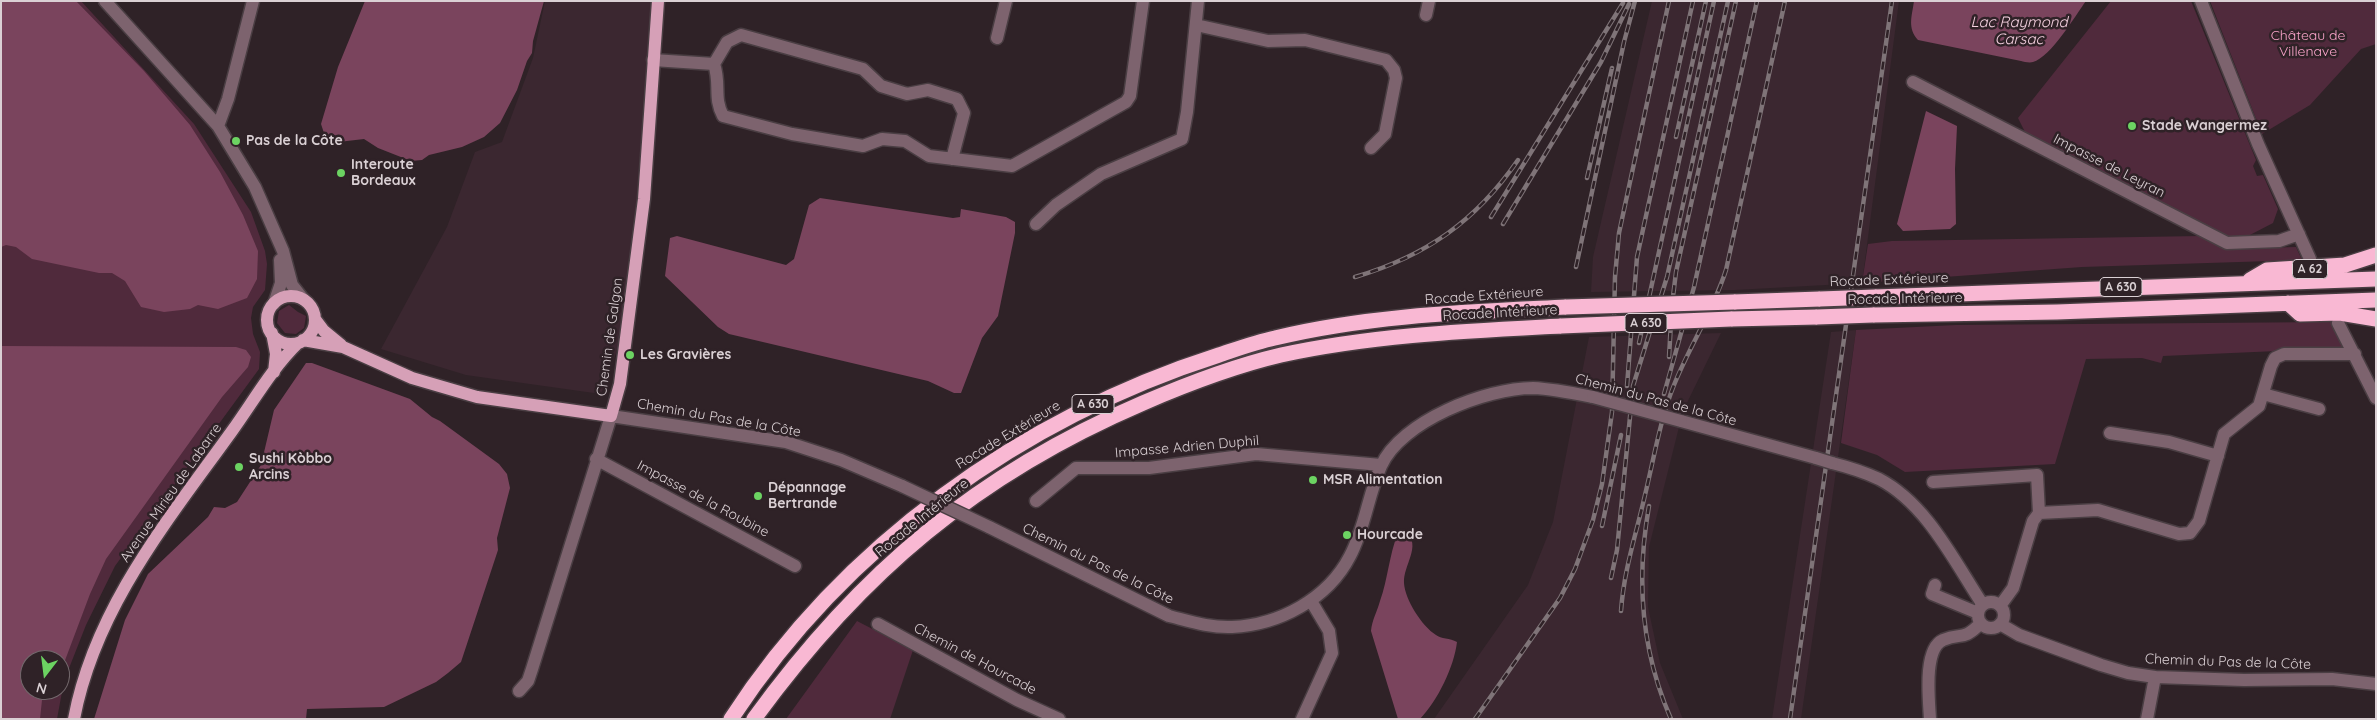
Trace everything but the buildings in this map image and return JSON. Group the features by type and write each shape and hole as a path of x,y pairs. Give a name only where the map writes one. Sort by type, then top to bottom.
{"highway":[{"name":"A 62","path":"2246,282 2267,270 2345,265 2376,255"},
{"name":"Rocade Extérieure","path":"730,719 776,656 837,586 872,553 961,482 1016,446 1096,402 1179,368 1273,338 1354,322 1460,312 2376,278"},
{"name":"Rocade Intérieure","path":"754,719 791,668 852,600 932,526 1025,461 1103,420 1184,385 1279,356 1356,341 1460,331 1730,319 2057,312 2376,300"},
{"path":"2288,303 2300,314 2340,313 2363,315 2376,319"}],"main road":[{"name":"Chemin de Galgon","path":"611,416 620,384 644,199 658,1"},
{"path":"272,333 281,341 301,342 313,329 315,319 310,306 302,299 288,296 274,304 268,318 276,354 273,374"},
{"name":"Chemin du Pas de la Côte","path":"315,319 324,331 343,347 412,378 476,397 611,416"},
{"name":"Chemin du Pas de la Côte","path":"301,342 343,347"},
{"name":"Avenue Mirieu de Labarre","path":"74,719 90,660 123,588 150,545 273,374 301,342"}],"street":[{"path":"105,1 218,126 255,187 276,235 292,285 302,299"},
{"path":"218,126 253,1"},
{"path":"997,38 1006,1"},
{"path":"714,64 719,78 716,104 723,116 792,134 863,146 882,139 905,141 929,156 1012,166 1126,102 1130,96 1144,1"},
{"path":"1036,224 1056,206 1101,174 1182,139 1198,1"},
{"path":"1426,15 1429,1"},
{"path":"2201,1 2258,144 2310,258"},
{"path":"1196,25 1268,41 1305,40 1386,60 1394,70 1396,78 1385,134 1370,148"},
{"path":"714,64 727,42 741,35 863,70 881,86 906,94 928,90 957,98 964,113 952,159"},
{"path":"653,60 714,64"},
{"name":"Impasse de Leyran","path":"1913,82 2227,243 2279,241 2299,234"},
{"path":"274,304 281,283 276,235"},
{"path":"2338,323 2376,398"},
{"path":"2000,606 2013,588 2033,521 2040,513 2094,510 2179,534 2190,533 2199,521 2224,434 2260,406 2272,362 2279,356 2355,354"},
{"name":"Chemin du Pas de la Côte","path":"611,416 786,442 841,460 902,486 988,527 1168,616 1201,624 1232,627 1275,619 1311,601 1333,580 1351,555 1381,465 1405,435 1438,414 1480,396 1532,388 1558,390 1593,397 1807,455 1879,479 1906,498 1928,522 1990,627 2000,624 2012,633 2101,666 2155,677 2244,680 2332,679 2376,684"},
{"path":"2263,394 2319,409"},
{"name":"Chemin de Galgon","path":"519,691 528,681 611,416"},
{"path":"2110,433 2169,442 2218,456"},
{"name":"Impasse Adrien Duphil","path":"1036,502 1076,468 1149,468 1256,454 1381,465"},
{"name":"Impasse de la Roubine","path":"596,459 795,566"},
{"path":"1933,482 2037,475 2040,513"},
{"path":"1935,585 1932,594 1981,614"},
{"path":"1302,719 1332,653 1329,631 1311,601"},
{"path":"1930,719 1931,660 1935,647 1947,639 1966,636 1990,602 2000,606 2004,615 2000,624"},
{"name":"Chemin de Hourcade","path":"878,624 1017,700 1059,719"},
{"path":"2147,719 2155,677"}],"shaded area":[{"path":"545,1 652,1 634,236 619,345 601,394 466,375 381,349 447,227 475,152 502,142 533,58"},
{"path":"1652,1 1899,1 1862,283 1735,290 1591,292 1593,257"},
{"path":"1856,330 1801,719 1772,719 1831,332"},
{"path":"1721,333 1683,411 1649,547 1648,607 1660,663 1683,719 1434,719 1528,585 1553,522 1589,337"}],"green space":[{"path":"1,1 81,1 194,124 251,212 265,251 267,264 265,290 253,307 251,318 253,334 260,352 259,369 115,566 86,625 70,666 70,650 20,650 20,700 60,700 57,719 1,719"},
{"name":"Stade Wangermez","path":"2111,1 2191,1 2256,160 2253,166 2257,176 2263,175 2278,209 2273,223 2246,237 2227,237 2026,134 2018,118"},
{"name":"Château de Villenave","path":"2210,1 2376,1 2376,44 2361,49 2310,105 2262,134"},
{"path":"2201,236 2227,249 2296,247 2302,260 2082,267 1862,283 1868,244 1892,241"},
{"path":"289,305 306,316 304,328 296,334 285,333 277,323 279,311"},
{"path":"2332,322 2346,348 2163,356 2161,363 2142,358 2086,359 2055,464 1905,472 1877,455 1841,443 1856,330 1956,325"},
{"path":"857,621 913,650 890,719 786,719"}],"water":[{"path":"1,1 76,1 144,71 190,125 220,172 243,215 258,251 257,279 247,298 218,309 198,305 190,309 164,312 141,307 125,281 112,273 99,273 32,259 16,247 6,245 1,247"},
{"path":"365,1 544,1 533,41 532,53 527,61 517,90 500,123 484,137 462,147 429,155 422,160 411,161 378,148 364,139 330,143 326,139 321,124 338,67"},
{"name":"Lac Raymond Carsac","path":"1914,1 2086,1 2055,44 2040,59 2033,62 2024,62 1918,40 1911,26"},
{"path":"1926,111 1957,126 1955,169 1956,224 1950,229 1903,231 1897,224"},
{"path":"820,198 953,218 960,217 961,209 1006,217 1015,222 1015,233 998,316 982,338 961,393 954,393 928,381 729,334 718,327 665,276 670,238 677,236 786,265 794,259 809,205"},
{"path":"1,346 236,347 246,350 251,357 248,367 222,397 106,559 90,594 69,650 20,650 20,700 42,700 40,719 1,719"},
{"path":"306,363 312,363 410,399 432,417 499,464 507,474 510,488 497,538 498,550 461,662 436,682 384,707 307,709 306,719 94,719 125,620 148,574 208,517 214,507 225,508 237,502 261,465 274,410"},
{"path":"1406,532 1412,543 1412,550 1404,576 1407,597 1420,619 1431,631 1438,636 1457,642 1444,683 1420,719 1398,719 1371,631 1383,593 1395,541 1398,533"}],"railway":[{"path":"1576,267 1624,42 1635,1"},
{"path":"1475,719 1560,598 1575,569 1593,520 1602,484 1612,412 1615,277 1619,233 1669,1"},
{"path":"1627,386 1637,257 1693,1"},
{"path":"1676,137 1706,1"},
{"path":"1639,343 1714,1"},
{"path":"1611,578 1617,550 1633,386 1667,277 1728,1"},
{"path":"1669,357 1676,272 1736,1"},
{"path":"1664,394 1694,287 1757,1"},
{"path":"1621,611 1628,566 1665,412 1680,370 1715,300 1726,270 1785,1"},
{"path":"1790,719 1892,1"},
{"path":"1491,217 1623,3"},
{"path":"1503,224 1601,62 1629,4"},
{"path":"1587,178 1612,68"},
{"path":"1355,277 1405,258 1447,234 1485,201 1518,160"},
{"path":"1602,526 1621,435"},
{"path":"1649,506 1643,561 1642,588 1644,614 1647,641 1653,667 1671,719"}],"place":[{"name":"Stade Wangermez","path":"2132,126"},
{"name":"Pas de la Côte","path":"236,141"},
{"name":"Interoute Bordeaux","path":"341,173"},
{"name":"Les Gravières","path":"630,355"},
{"name":"Sushi Kòbbo Arcins","path":"239,467"},
{"name":"MSR Alimentation","path":"1313,480"},
{"name":"Dépannage Bertrande","path":"758,496"},
{"name":"Hourcade","path":"1347,535"}]}
